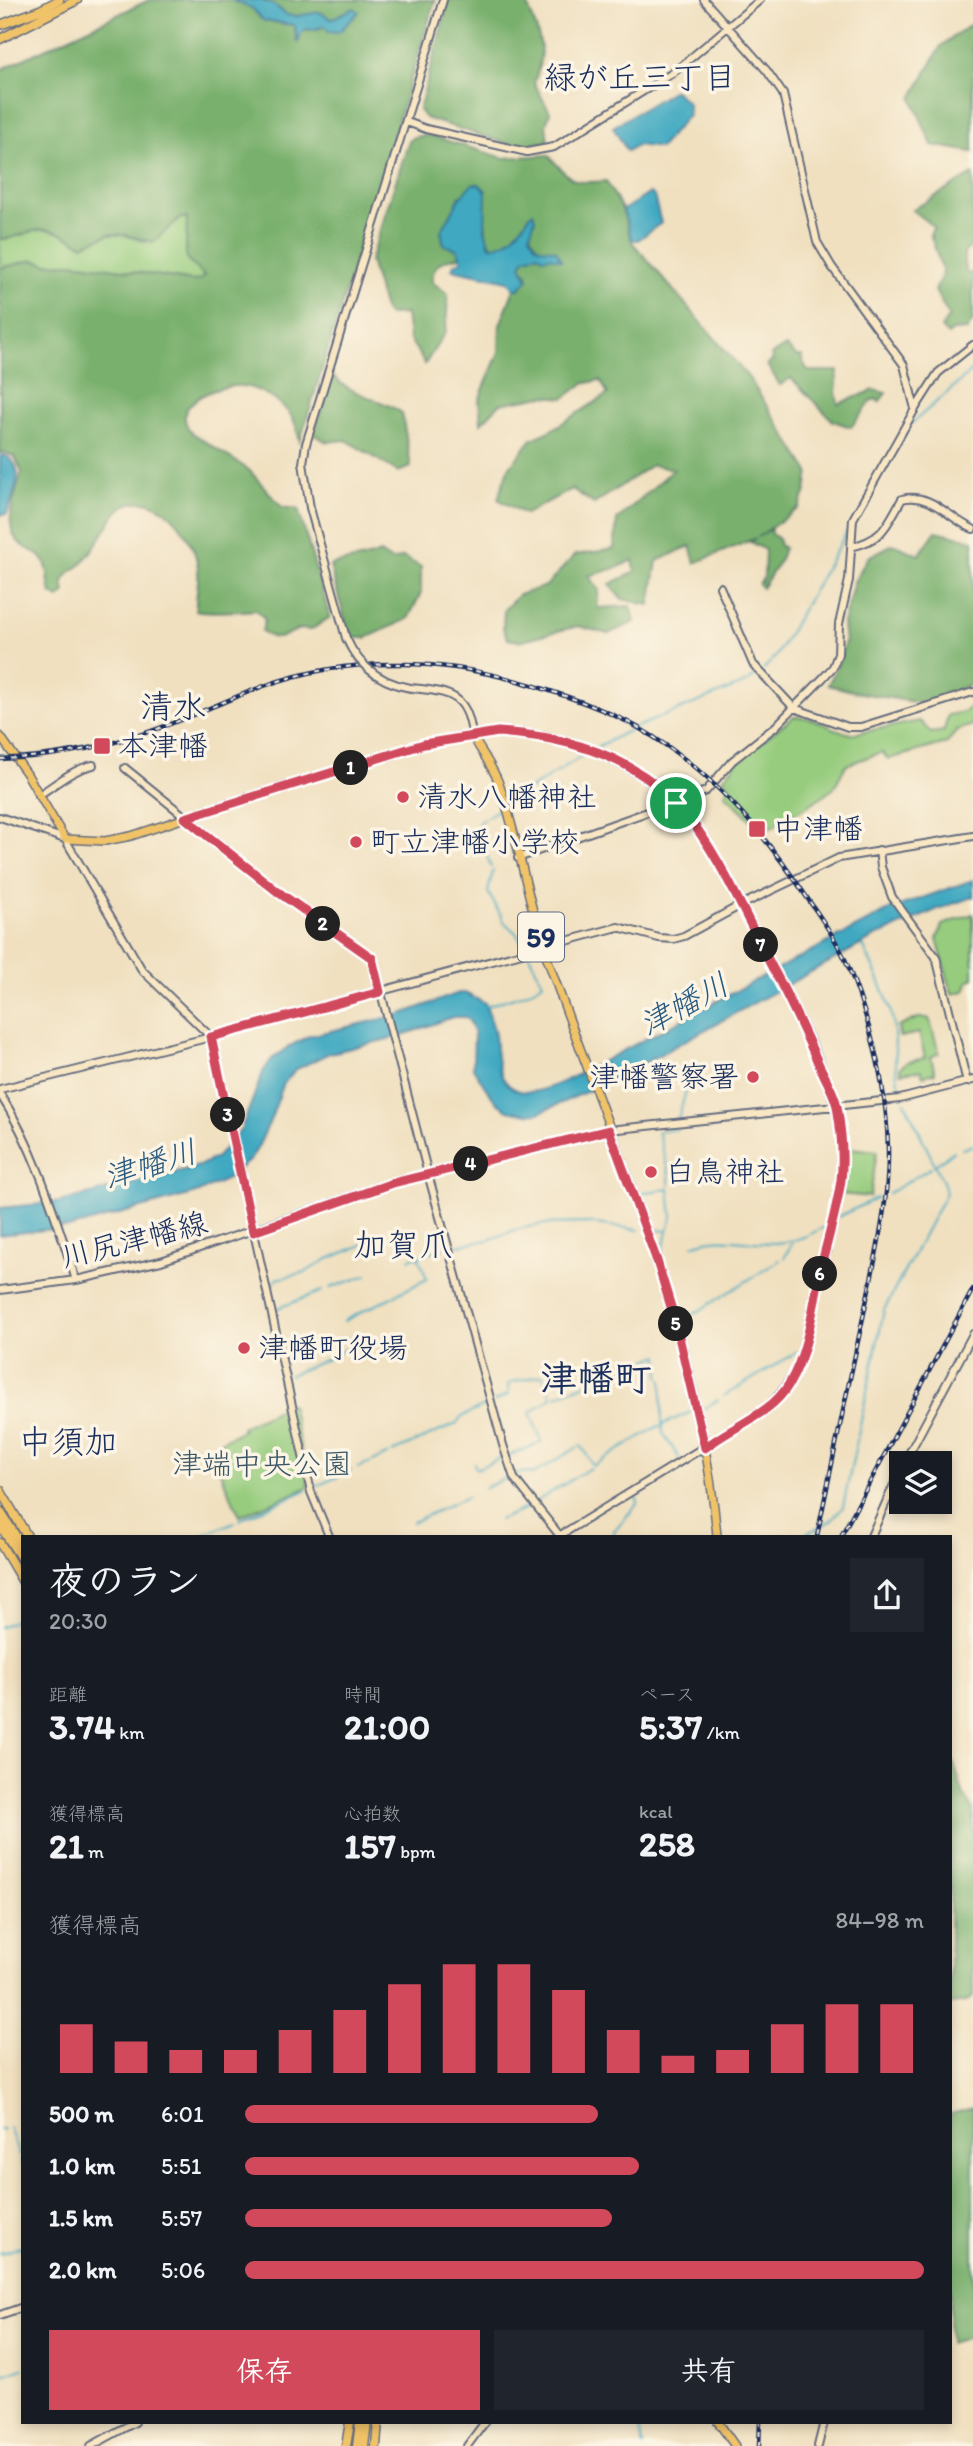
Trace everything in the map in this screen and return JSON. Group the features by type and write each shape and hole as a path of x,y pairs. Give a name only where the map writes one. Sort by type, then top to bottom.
{"highway":[{"path":"0,25 59,0"},
{"path":"0,39 77,0"},
{"path":"0,1490 26,1535"},
{"path":"0,1511 3,1524 21,1546"},
{"path":"11,1535 19,1564"},
{"path":"0,1544 19,1564"},
{"path":"346,2446 350,2424"},
{"path":"357,2446 360,2424"},
{"path":"364,2446 367,2424"},
{"path":"376,2446 378,2424"}],"main road":[{"name":"59","path":"472,735 496,778 543,947 646,1230 675,1320 705,1448 717,1535"},
{"path":"0,736 16,756 65,839 105,841 131,836 424,744 472,735"},
{"path":"719,2424 735,2446"}],"street":[{"path":"443,0 306,444 303,463 310,509 346,638 359,661 372,673 395,685 442,692 459,701 467,712 472,735 524,733 550,737 592,750 645,777 676,803 704,840 786,993 836,1105 841,1139 841,1178 802,1354 788,1386 763,1411 561,1535"},
{"path":"704,0 767,71 783,94 817,242 832,267 904,365 915,409"},
{"path":"407,122 507,149 527,152 554,146 674,72 760,0"},
{"path":"519,858 706,791 732,761 794,708 833,667 838,654 839,624 849,580 853,519 938,373 973,345"},
{"path":"851,547 873,541 884,529 902,499 912,496 930,501 973,529"},
{"path":"720,587 753,664 794,708 848,727 860,727 973,692"},
{"path":"39,795 69,775 93,765"},
{"path":"125,768 278,892 372,958 428,1174 512,1472 518,1484 558,1535"},
{"path":"0,817 65,839 142,970 211,1037 310,1492 329,1535"},
{"path":"76,1280 50,1199 0,1091 618,927 673,939 684,936 827,862 879,850 973,836"},
{"path":"879,850 881,867 896,902 936,957 970,1081"},
{"name":"川尻津幡線","path":"0,1290 76,1280 179,1256 393,1183 609,1130 904,1098 970,1081"},
{"path":"910,1451 973,1334"},
{"path":"872,1535 889,1497"},
{"path":"0,2315 21,2308"},
{"path":"91,2446 131,2424"},
{"path":"467,2446 484,2424"},
{"path":"818,2446 824,2424"}],"green space":[{"path":"149,0 230,0 252,8 261,19 292,24 295,26 298,42 301,33 307,29 325,26 354,9 331,19 320,12 297,16 287,15 274,5 261,0 435,0 300,441 294,421 285,408 248,387 231,386 209,392 190,405 185,413 186,423 192,433 249,470 282,507 298,509 330,617 311,630 299,629 280,638 271,637 262,631 265,619 256,610 196,610 197,561 188,538 171,516 149,503 137,502 118,511 86,558 64,579 65,592 59,598 51,593 47,568 42,558 22,545 12,530 12,510 22,472 15,457 0,453 0,268 33,260 47,264 73,263 193,281 200,280 204,275 188,261 187,218 180,218 153,242 109,234 83,245 62,234 46,230 0,239 0,70"},
{"path":"449,0 526,0 540,41 540,59 534,83 550,112 546,125 548,141 518,147 425,118 419,110"},
{"path":"973,23 973,152 932,145 912,98 941,46"},
{"path":"428,135 504,158 548,155 572,179 585,182 606,181 622,209 632,242 749,378 809,472 806,491 799,508 758,537 771,529 771,534 778,538 780,546 784,548 779,562 762,588 759,584 764,577 765,550 750,542 756,538 695,563 690,546 657,561 650,605 622,599 610,584 635,572 633,560 588,576 599,589 597,608 631,606 635,622 608,634 578,626 519,641 508,639 503,628 504,610 518,595 546,586 575,555 614,549 617,520 674,469 652,465 594,504 572,489 525,514 498,499 508,469 532,439 548,432 608,394 600,380 583,384 564,398 543,396 500,404 481,423 479,400 499,352 500,325 514,289 519,289 528,275 521,266 524,259 538,254 560,259 552,249 539,249 530,235 535,218 530,215 515,234 494,248 487,240 484,212 460,196 441,231 444,245 457,249 461,257 440,263 434,270 432,282 448,294 446,331 425,364 409,338 406,314 388,315 370,261 409,141 414,137"},
{"path":"973,174 973,244 964,253 964,264 967,274 973,272 973,320 967,330 953,331 948,335 941,328 949,316 935,291 943,272 930,234 934,227 912,210"},
{"path":"180,218 188,218 186,254 188,261 204,275 200,280 73,263 47,264 33,260 0,268 0,239 45,230 62,234 83,245 114,234 146,242"},
{"path":"786,346 796,356 802,356 808,371 838,371 838,404 874,390 886,393 879,402 876,399 871,401 851,427 833,421 791,378 780,385 767,365 773,360 771,355"},
{"path":"333,376 357,393 385,403 402,413 411,467 398,472 346,440 327,442 313,434"},
{"path":"936,531 973,540 973,683 926,704 828,685 845,642 843,623 854,582 868,557 893,544 919,555"},
{"path":"380,553 392,561 403,557 421,567 421,593 408,619 366,638 352,638 330,566"},
{"path":"973,705 973,725 957,730 947,743 888,759 882,752 846,765 833,789 763,832 725,794 729,785 723,779 739,759 793,717 815,720 852,734 920,721 931,733 944,731 948,715 964,712"},
{"path":"973,914 973,979 969,980 965,991 952,994 937,939 942,925"},
{"path":"918,1018 928,1018 930,1021 939,1053 931,1057 935,1073 923,1076 921,1070 901,1073 900,1068 907,1062 925,1058 919,1033 900,1037 898,1027"},
{"path":"849,1148 877,1151 870,1197 842,1194"},
{"name":"津端中央公園","path":"291,1404 309,1487 240,1516 209,1448 243,1430 242,1427"},
{"path":"952,1757 964,1795 973,1809 973,1997 966,2002 952,2004"},
{"path":"973,2108 973,2336 952,2342 952,2113"}],"water":[{"path":"230,0 261,0 274,5 287,15 297,16 320,12 331,19 354,8 359,12 339,32 329,31 324,26 313,30 306,29 301,33 298,43 295,26 292,24 264,21 252,8"},
{"path":"674,90 688,103 688,115 660,148 637,145 627,151 613,127"},
{"path":"473,184 479,184 486,191 485,230 490,246 497,246 509,240 533,212 535,218 530,235 533,241 540,248 556,250 561,260 544,258 537,254 524,259 521,266 528,279 519,289 514,289 508,281 452,269 454,264 462,261 457,249 444,245 441,231 459,200"},
{"path":"650,193 654,196 661,223 638,240 632,240 623,210"},
{"path":"4,455 12,460 18,474 7,514 0,515 0,456"},
{"path":"973,880 973,897 938,909 873,938 615,1079 539,1113 527,1114 508,1110 497,1103 473,1068 474,1033 469,1020 465,1017 453,1017 400,1036 327,1054 295,1070 284,1083 270,1121 250,1160 224,1181 196,1193 72,1227 0,1235 0,1208 60,1202 199,1166 217,1157 241,1130 263,1072 271,1060 309,1036 399,1015 465,993 485,1003 494,1031 499,1069 508,1084 516,1090 537,1091 579,1074 891,909"}],"waterway":[{"path":"886,467 910,425 973,370"},
{"path":"763,670 776,656 849,528"},
{"path":"595,748 634,728 748,682 758,673"},
{"path":"510,802 588,752"},
{"path":"491,867 483,846 479,822 505,805"},
{"path":"493,871 488,892 505,923 516,933 525,948"},
{"path":"863,945 891,1011 897,1079 903,1097"},
{"path":"486,1006 527,993 543,983 528,953"},
{"path":"690,1065 691,1073"},
{"path":"678,1119 690,1077"},
{"path":"804,1535 832,1520 843,1507 884,1310 946,1193 905,1102"},
{"path":"637,1193 669,1189 669,1175 658,1131 678,1127"},
{"path":"962,1149 973,1145"},
{"path":"934,1166 954,1151"},
{"path":"889,1193 930,1168"},
{"path":"661,1256 672,1217 669,1189"},
{"path":"838,1217 877,1198"},
{"path":"455,1246 488,1240 518,1229 543,1224 589,1223 639,1230"},
{"path":"693,1245 716,1240 785,1242 807,1236 826,1226"},
{"path":"344,1321 427,1279 416,1250 403,1229"},
{"path":"650,1229 667,1231"},
{"path":"270,1287 277,1279 306,1272 326,1260 381,1237"},
{"path":"784,1258 792,1243"},
{"path":"409,1259 444,1248"},
{"path":"694,1314 780,1260"},
{"path":"330,1288 367,1275"},
{"path":"276,1309 322,1291"},
{"path":"290,1375 351,1346 348,1338"},
{"path":"724,1396 797,1352"},
{"path":"556,1396 659,1355 660,1377"},
{"path":"494,1402 509,1394 508,1385 512,1382 543,1375"},
{"path":"510,1455 542,1442 530,1413 552,1397 544,1378"},
{"path":"662,1379 663,1433 679,1458"},
{"path":"701,1410 718,1400"},
{"path":"393,1452 456,1424 461,1417 489,1404"},
{"path":"588,1457 593,1466 655,1428 691,1412"},
{"path":"581,1446 587,1455"},
{"path":"516,1474 533,1474 578,1447"},
{"path":"380,1458 389,1454"},
{"path":"474,1463 476,1469 503,1457"},
{"path":"373,1461 378,1459"},
{"path":"367,1464 371,1462"},
{"path":"358,1468 365,1464"},
{"path":"537,1501 590,1468"},
{"path":"314,1487 344,1474"},
{"path":"485,1488 510,1476"},
{"path":"239,1520 306,1490"},
{"path":"614,1535 614,1531 637,1504 634,1495"},
{"path":"413,1522 467,1497"},
{"path":"499,1520 531,1506"},
{"path":"204,1535 234,1522"},
{"path":"0,1627 21,1618"},
{"path":"9,2127 19,2156"},
{"path":"0,2254 21,2247"},
{"path":"0,2376 21,2369"},
{"path":"638,2424 643,2446"}],"railway":[{"path":"0,759 70,752 122,740 171,724 264,686 312,672 362,665 413,664 466,669 535,686 587,704 637,727 664,744 713,783 776,854 822,919 840,950 856,988 870,1033 885,1102 888,1170 884,1211 817,1535"},
{"path":"842,1535 973,1289"},
{"path":"759,2446 760,2424"}],"place":[{"name":"本津幡","path":"102,746"},
{"name":"清水八幡神社","path":"403,797"},
{"name":"中津幡","path":"757,829"},
{"name":"町立津幡小学校","path":"356,842"},
{"name":"津幡警察署","path":"753,1077"},
{"name":"白鳥神社","path":"651,1172"},
{"name":"津幡町役場","path":"244,1348"}],"district":[{"name":"緑が丘三丁目","path":"640,77"},
{"name":"清水","path":"173,706"},
{"name":"加賀爪","path":"403,1244"},
{"name":"津幡町","path":"596,1378"},
{"name":"中須加","path":"68,1441"}],"route":[{"path":"498,732 550,737 578,745 617,761 645,777 676,803 704,840 788,995 835,1101 841,1139 841,1178 802,1354 796,1370 788,1386 763,1411 705,1448 675,1320 657,1261 609,1130 393,1183 253,1232 211,1037 380,992 372,958 278,892 185,818 424,744 498,732"}],"water label":[{"name":"津幡川","path":"684,1004"},
{"name":"津幡川","path":"150,1164"}]}
